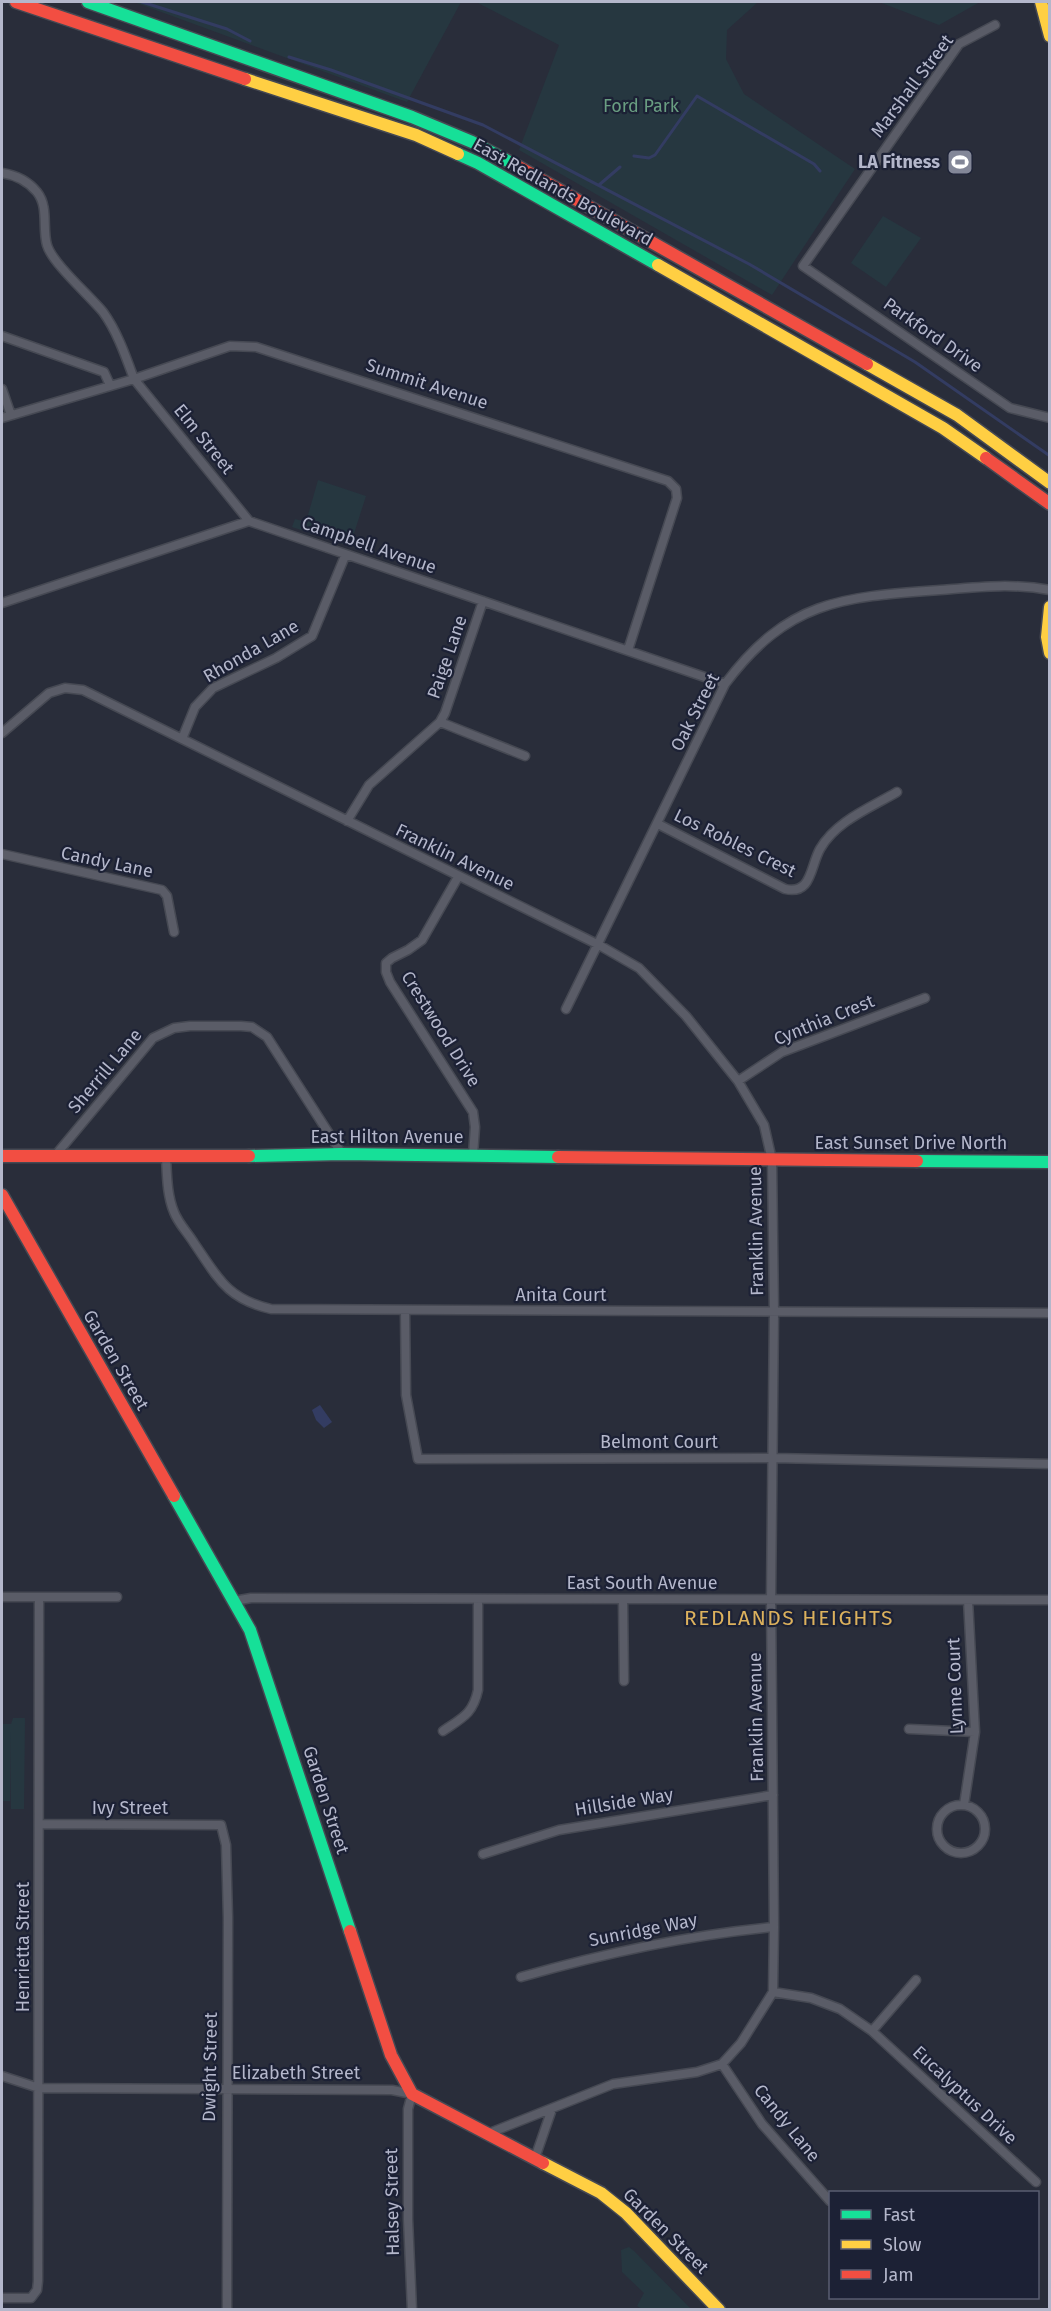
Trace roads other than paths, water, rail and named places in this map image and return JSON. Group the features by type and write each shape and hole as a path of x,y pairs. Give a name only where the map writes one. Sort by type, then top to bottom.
{"main road":[{"name":"East Redlands Boulevard","path":"16,2 416,135 478,163 943,428 1050,504"},
{"name":"East Redlands Boulevard","path":"88,2 412,117 472,142 957,416 1050,483"},
{"path":"1041,2 1050,36"},
{"path":"1050,607 1047,637 1050,653"},
{"name":"East Hilton Avenue","path":"2,1156 166,1157 342,1154 772,1160"},
{"name":"East Sunset Drive North","path":"772,1160 1050,1162"},
{"name":"Garden Street","path":"2,1195 234,1601 256,1646 391,2055 412,2094 600,2193 626,2213 719,2310"}],"street":[{"name":"Marshall Street","path":"803,266 959,44 995,25"},
{"name":"Elm Street","path":"2,173 13,174 39,193 45,210 48,246 105,314 126,355 134,379 249,521"},
{"name":"Parkford Drive","path":"803,266 1010,408 1050,418"},
{"path":"2,336 104,372 110,385"},
{"name":"Summit Avenue","path":"2,418 134,379 230,346 256,347 668,481 676,489 677,498 628,650"},
{"path":"2,390 11,414"},
{"path":"2,603 249,521"},
{"name":"Campbell Avenue","path":"249,521 345,556 725,684"},
{"name":"Rhonda Lane","path":"182,739 195,707 213,688 276,658 312,636 345,556"},
{"name":"Oak Street","path":"566,1009 725,684 754,648 796,618 826,605 856,597 993,586 1023,586 1050,590"},
{"name":"Paige Lane","path":"347,821 369,785 440,722 483,601"},
{"name":"Franklin Avenue","path":"2,733 49,693 65,688 83,690 599,945 639,968 686,1016 738,1081 764,1125 772,1160 774,1312 771,1600 773,1992"},
{"name":"Paige Lane","path":"440,722 525,756"},
{"name":"Los Robles Crest","path":"658,824 785,889 794,891 802,888 807,882 820,849 840,826 897,792"},
{"name":"Candy Lane","path":"2,854 162,890 166,896 174,932"},
{"name":"Crestwood Drive","path":"458,877 423,940 386,963 386,972 390,982 473,1112 475,1126 473,1155"},
{"name":"Cynthia Crest","path":"738,1081 782,1052 925,998"},
{"name":"Sherrill Lane","path":"54,1157 153,1038 174,1028 200,1026 252,1027 267,1036 342,1154"},
{"name":"Anita Court","path":"166,1157 168,1188 174,1213 216,1274 226,1288 246,1302 272,1309 1050,1313"},
{"name":"Belmont Court","path":"405,1311 406,1395 418,1459 774,1458 1050,1464"},
{"path":"2,1598 117,1597"},
{"name":"Henrietta Street","path":"2,2298 26,2299 35,2295 38,2281 39,1598"},
{"name":"East South Avenue","path":"234,1601 251,1598 1050,1600"},
{"path":"443,1731 469,1713 476,1704 478,1599"},
{"path":"623,1600 624,1681"},
{"name":"Lynne Court","path":"964,1805 975,1732 968,1600"},
{"path":"909,1729 975,1732"},
{"name":"Hillside Way","path":"483,1854 559,1830 773,1795"},
{"path":"964,1805 974,1809 982,1818 984,1835 974,1849 963,1853 943,1845 937,1832 937,1825 943,1812 964,1805"},
{"name":"Ivy Street","path":"39,1824 220,1825"},
{"name":"Dwight Street","path":"220,1825 226,1845 228,1918 226,2310"},
{"name":"Sunridge Way","path":"521,1977 620,1950 716,1932 774,1927"},
{"path":"872,2031 916,1980"},
{"path":"486,2134 613,2084 696,2072 722,2064 741,2043 773,1992"},
{"name":"Eucalyptus Drive","path":"773,1992 811,1998 840,2009 872,2031 1036,2182"},
{"name":"Candy Lane","path":"722,2064 762,2124 829,2199"},
{"name":"Elizabeth Street","path":"2,2076 39,2088 392,2090 412,2094"},
{"name":"Halsey Street","path":"412,2094 408,2109 408,2197 412,2310"},
{"path":"535,2158 552,2109"}],"water":[{"path":"320,1405 332,1422 324,1428 316,1420 312,1410"}],"waterway":[{"path":"142,2 227,29 250,41"},
{"path":"289,57 483,125 749,264 915,362 1050,456"},
{"path":"634,156 649,158 655,155 697,96 814,164 820,171"},
{"path":"599,185 620,167"}],"place":[{"name":"LA Fitness","path":"960,162"}],"district":[{"name":"REDLANDS HEIGHTS","path":"789,1618"}],"park label":[{"name":"Ford Park","path":"641,106"}]}
